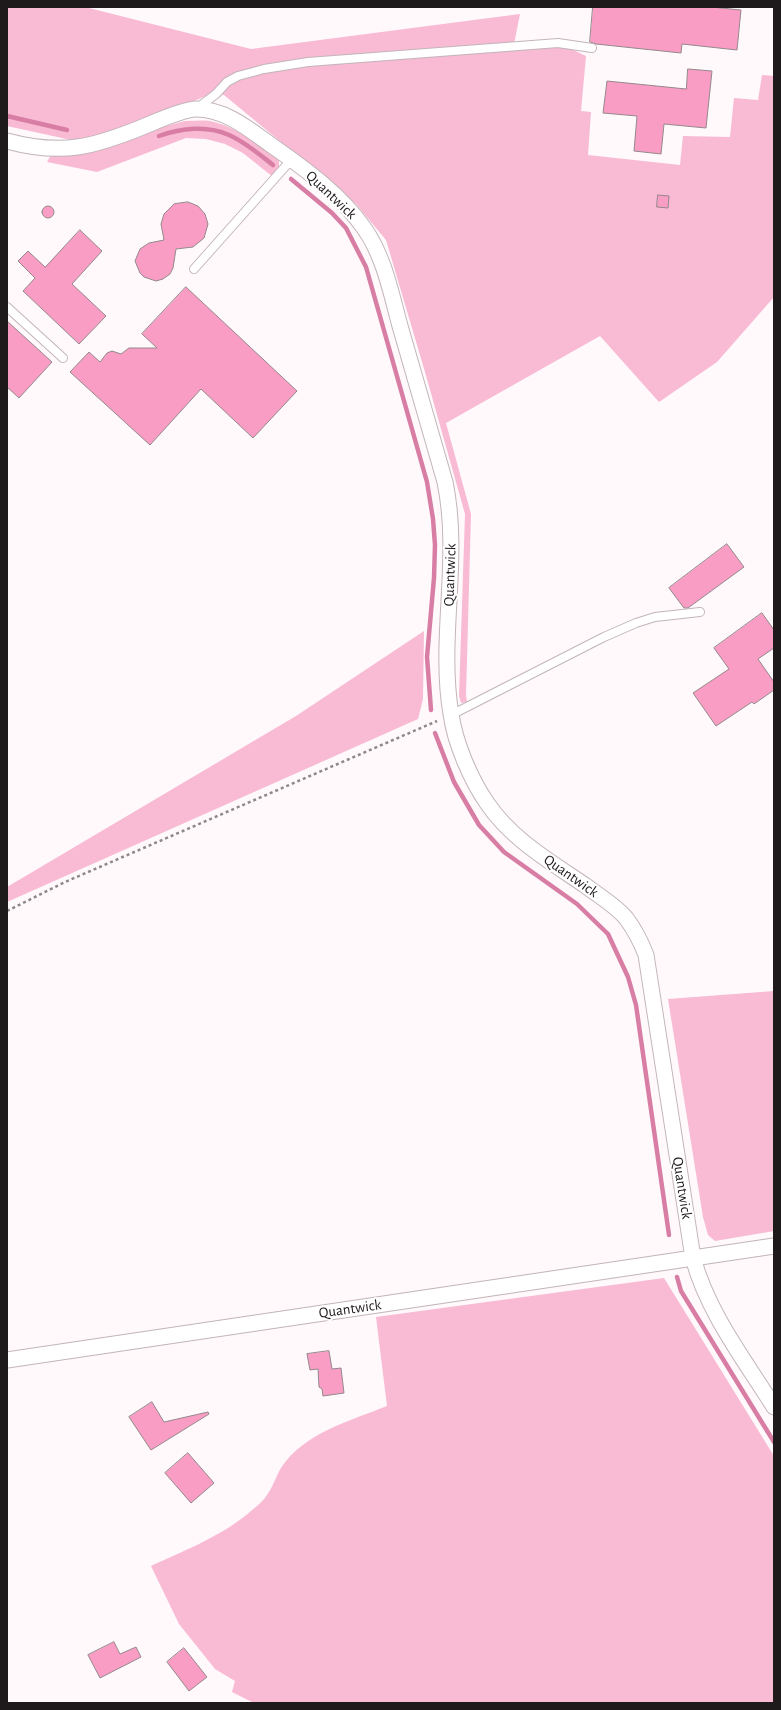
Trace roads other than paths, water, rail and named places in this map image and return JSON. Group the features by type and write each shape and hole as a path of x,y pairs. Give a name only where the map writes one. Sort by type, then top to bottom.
{"street":[{"path":"7,141 54,148 88,146 115,139 151,124 195,109"},
{"name":"Quantwick","path":"195,109 225,115 242,124 292,159 352,211 373,241 387,280 445,482 450,507 452,532 448,659 451,715 462,752 474,782 501,823 548,860 605,900 625,917 638,934 646,955 693,1258 699,1280 714,1313 774,1407"},
{"name":"Quantwick","path":"7,1360 774,1246"}],"lane":[{"path":"195,109 216,94 227,82 238,76 264,69 308,62 558,43 592,48"},
{"path":"194,268 292,159"},
{"path":"7,307 63,358"},
{"path":"451,715 604,637 636,623 655,617 700,612"}],"waterway":[{"path":"7,116 67,130"},
{"path":"159,136 176,131 194,129 221,132 241,141 273,165"},
{"path":"291,179 332,213 346,228 366,267 427,482 433,519 435,545 434,578 427,657 431,710"},
{"path":"435,733 454,782 479,825 504,852 577,904 608,934 628,977 636,1005 669,1235"},
{"path":"677,1277 681,1291 774,1442"}]}
